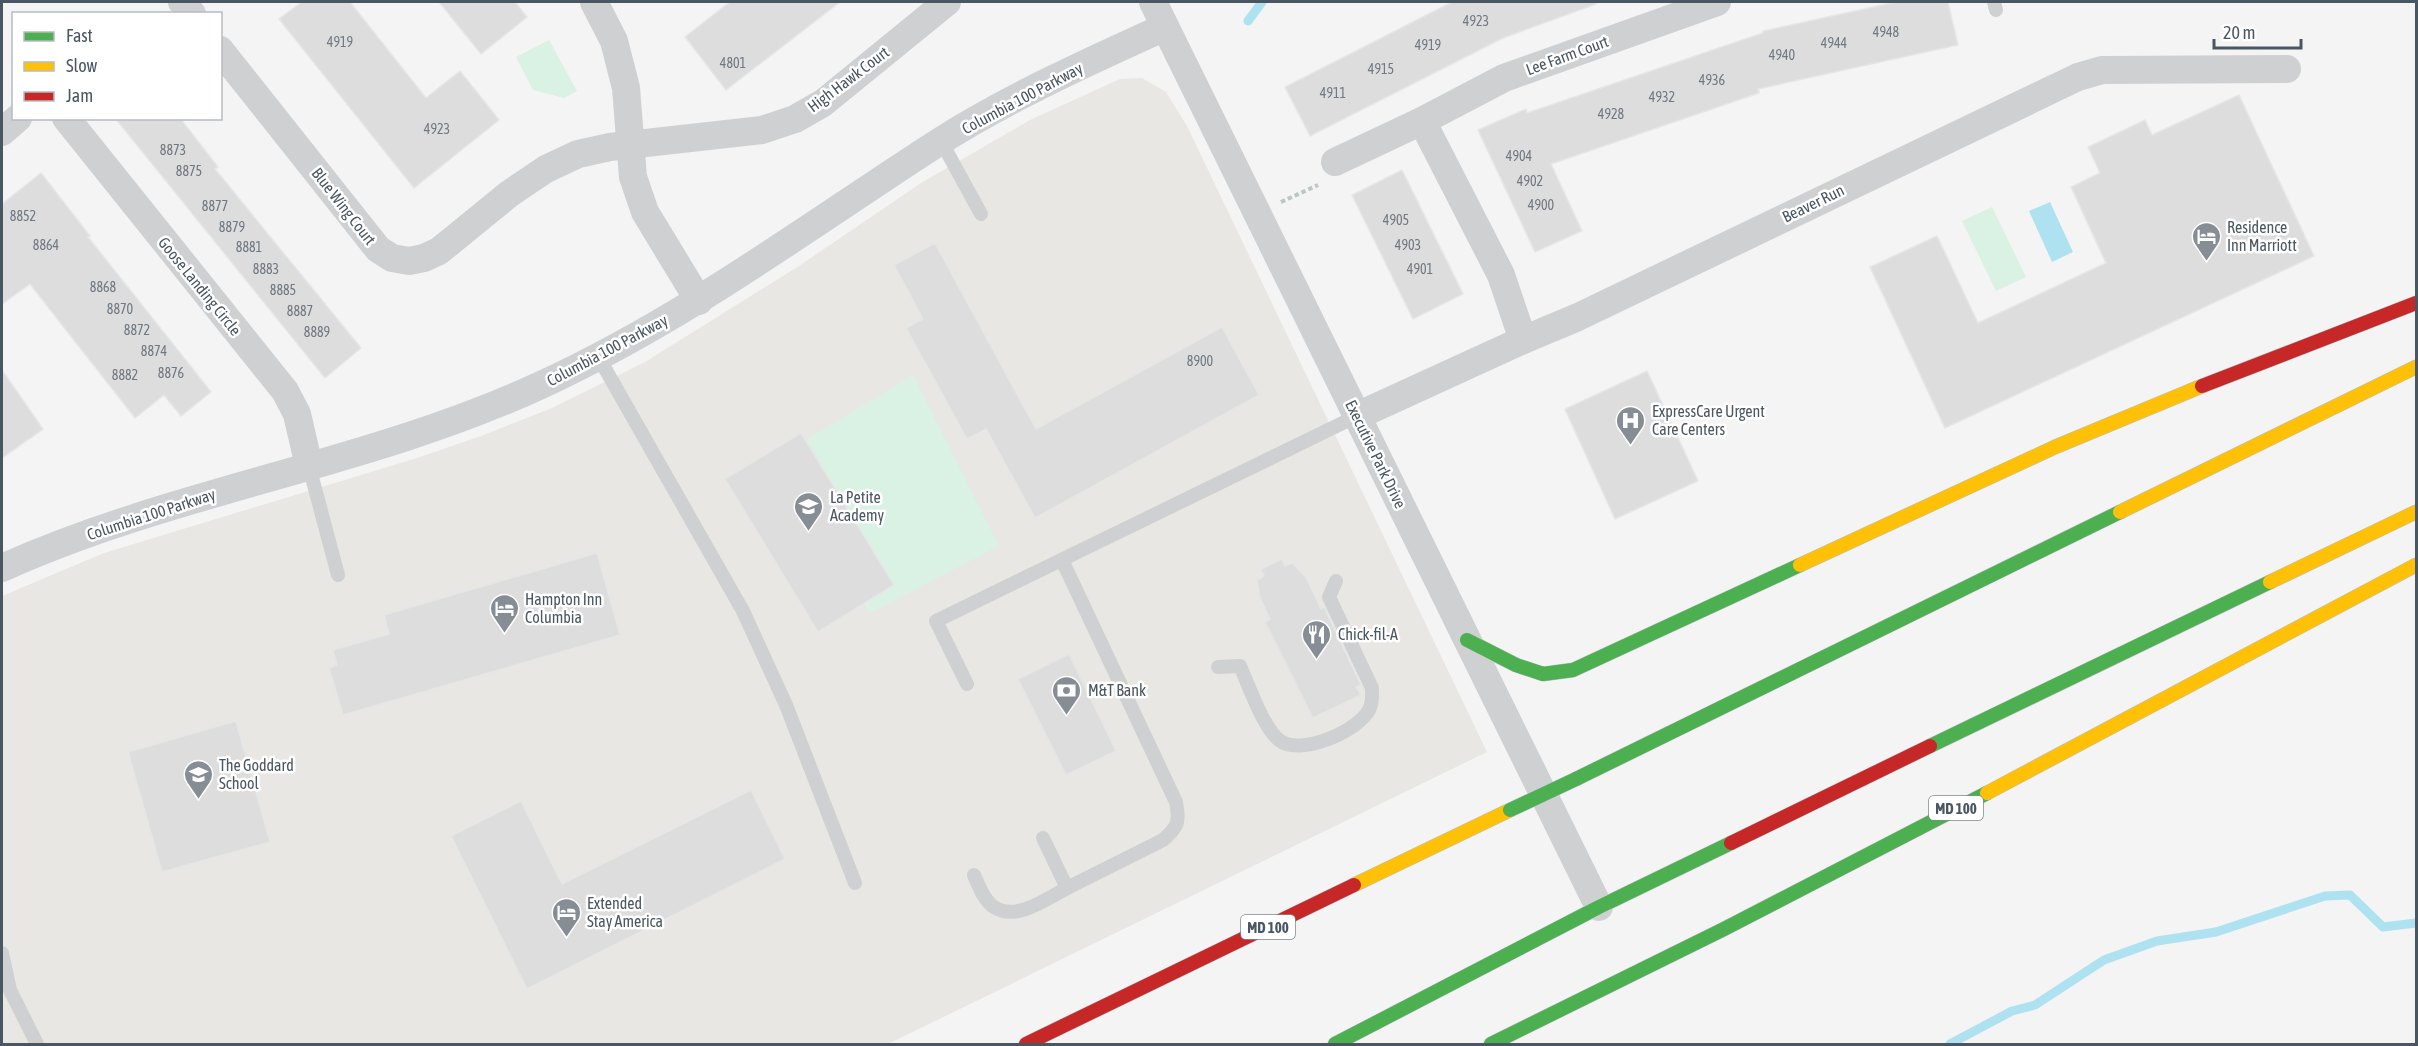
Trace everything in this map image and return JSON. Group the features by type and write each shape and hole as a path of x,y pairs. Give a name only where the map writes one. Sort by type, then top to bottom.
{"highway":[{"path":"1467,640 1516,665 1543,674 1573,670 2055,447 2196,388 2416,303"},
{"name":"MD 100","path":"1026,1044 2416,367"},
{"path":"1335,1044 1599,907 2002,710 2416,512"},
{"name":"MD 100","path":"1491,1044 1625,980 1832,873 2416,565"}],"street":[{"path":"594,2 614,41 626,88 633,177 645,212 699,301"},
{"name":"High Hawk Court","path":"630,146 762,130 795,119 822,103 947,2"},
{"name":"Executive Park Drive","path":"1153,2 1599,907"},
{"name":"Lee Farm Court","path":"1335,162 1422,121 1504,78 1717,2"},
{"name":"Columbia 100 Parkway","path":"2,568 35,553 102,529 398,440 472,414 599,358 699,301 941,141 1080,66 1165,27"},
{"name":"Blue Wing Court","path":"222,53 378,249 392,258 409,261 440,251 509,194 546,169 578,154 610,147 630,146"},
{"name":"Beaver Run","path":"1357,416 1523,339 1578,317 2078,76 2102,70 2287,69"},
{"path":"2,132 16,120"},
{"name":"Goose Landing Circle","path":"68,120 285,390 297,414 309,466"},
{"path":"1422,121 1501,275 1523,339"}],"lane":[{"path":"941,141 981,214"},
{"path":"599,358 743,611 786,705 855,883"},
{"path":"967,684 936,621 1357,416"},
{"path":"309,466 338,575"},
{"path":"974,876 984,897 993,907 1004,911 1020,910 1036,905 1163,840 1175,830 1179,816 1176,802 1062,560"},
{"path":"1218,667 1240,666 1267,723 1278,740 1290,746 1306,747 1321,742 1359,722 1369,711 1372,688 1329,597 1336,581"},
{"path":"1042,838 1067,888"},
{"path":"2,953 10,990 37,1044"}],"shaded area":[{"path":"1142,78 1166,92 1187,126 1487,752 888,1044 2,1044 2,596 104,553 417,458 552,408 645,362 799,266 921,183 1032,119 1120,79"}],"green space":[{"path":"549,40 577,91 564,98 533,90 516,57"},
{"path":"1992,207 2026,277 1996,291 1962,221"},
{"path":"913,375 999,546 870,613 864,604 894,585 806,440"}],"water":[{"path":"2050,202 2073,252 2052,262 2029,211"}],"building":[{"path":"302,2 350,2 426,98 460,71 499,120 414,188 279,19"},
{"path":"439,2 515,2 527,17 481,54"},
{"path":"730,2 840,2 726,90 685,37"},
{"path":"1452,2 1595,2 1596,4 1503,38 1310,136 1285,87"},
{"path":"1896,2 1948,2 1958,45 1758,89 1759,93 1551,164 1582,231 1535,252 1478,130 1526,109 1527,113 1763,33 1763,31"},
{"name":"Residence Inn Marriott","path":"2239,95 2314,256 1945,428 1870,267 1937,236 1978,323 2106,263 2071,187 2100,173 2088,147 2145,120 2152,135"},
{"path":"117,120 182,120 218,167 215,169 361,348 325,378"},
{"path":"1402,170 1463,294 1413,319 1352,195"},
{"path":"41,173 90,236 88,237 211,392 181,416 164,395 135,418 30,284 2,304 2,204"},
{"path":"935,243 1036,429 1222,327 1259,395 1035,518 986,429 967,439 906,328 923,319 894,265"},
{"path":"2,370 43,429 2,458"},
{"name":"ExpressCare Urgent Care Centers","path":"1647,371 1698,481 1615,519 1565,409"},
{"name":"La Petite Academy","path":"801,433 894,585 818,632 725,479"},
{"name":"Hampton Inn Columbia","path":"597,553 620,635 343,715 329,668 337,665 333,650 389,634 384,615"},
{"name":"Chick-fil-A","path":"1282,559 1285,566 1292,563 1306,577 1321,609 1324,607 1361,685 1356,687 1361,695 1313,718 1265,622 1270,619 1260,598 1257,580 1264,576 1261,569"},
{"name":"M&T Bank","path":"1069,654 1116,751 1066,775 1018,679"},
{"path":"236,721 270,842 162,872 128,752"},
{"name":"Extended Stay America","path":"751,790 785,859 527,989 451,836 521,801 562,884"}],"waterway":[{"path":"1248,21 1262,2"},
{"path":"1950,1044 2012,1011 2035,1005 2104,960 2157,941 2216,932 2325,896 2350,895 2383,927 2416,923"}],"traffic: fast":[{"path":"1576,779 2120,512"},
{"path":"1467,640 1516,665 1543,674 1573,670 1800,565"},
{"path":"1930,746 2270,582"},
{"path":"1510,810 1576,779"},
{"path":"1491,1044 1724,929 1987,793"},
{"path":"1335,1044 1599,907 1731,843"}],"traffic: slow":[{"path":"2120,512 2416,367"},
{"path":"1800,565 2055,447 2202,386"},
{"path":"2270,582 2416,512"},
{"path":"1987,793 2416,565"},
{"path":"1354,885 1510,810"}],"traffic: jam":[{"path":"2202,386 2416,303"},
{"path":"1731,843 1930,746"},
{"path":"1026,1044 1354,885"}],"place":[{"name":"Residence Inn Marriott","path":"2206,262"},
{"name":"ExpressCare Urgent Care Centers","path":"1631,446"},
{"name":"La Petite Academy","path":"809,532"},
{"name":"Hampton Inn Columbia","path":"504,634"},
{"name":"Chick-fil-A","path":"1317,660"},
{"name":"M&T Bank","path":"1067,716"},
{"name":"The Goddard School","path":"198,800"},
{"name":"Extended Stay America","path":"566,938"}]}
